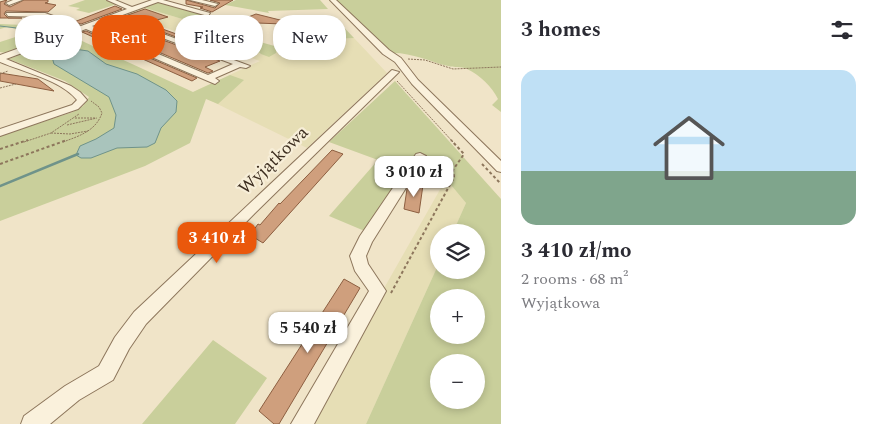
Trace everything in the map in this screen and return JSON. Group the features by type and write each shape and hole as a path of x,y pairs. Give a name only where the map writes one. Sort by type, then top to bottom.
{"street":[{"path":"9,3 20,0"},
{"path":"110,0 131,9"},
{"path":"116,15 157,0 208,14"},
{"path":"194,0 217,4 199,0"},
{"path":"333,0 398,60 416,82 501,168"},
{"path":"8,14 44,15 92,31"},
{"path":"0,58 92,24"},
{"path":"165,37 243,65 212,79 165,60"},
{"path":"0,58 59,83 80,96 82,100 75,107 0,133"},
{"name":"Wyjątkowa","path":"32,424 72,393 106,373 122,343 140,318 250,210 393,75"},
{"path":"302,424 378,291 361,266 358,256 365,240 420,156"}],"path":[{"path":"391,55 425,60 453,69 501,67"},
{"path":"0,74 8,70"},
{"path":"388,297 452,181 454,177 453,170 464,154 393,75"},
{"path":"0,88 16,84"},
{"path":"0,164 89,131 101,118 101,110 88,100 88,103"},
{"path":"0,149 51,133 75,118 82,111"},
{"path":"75,118 101,118"},
{"path":"65,125 97,118"},
{"path":"51,133 70,134 89,131"}],"shaded area":[{"path":"142,7 175,17 175,31 165,28 165,15 126,14"},
{"path":"346,38 354,38 387,73 307,148 193,92 260,61 257,60 263,60 263,54 273,53 273,60 346,60"},
{"path":"446,179 466,203 457,224 430,224 430,279 432,279 366,424 307,424"}],"green space":[{"path":"85,0 108,0 117,4 89,13 76,10 80,8 68,6"},
{"path":"236,0 320,0 328,9 268,11 269,13 220,4 227,4"},
{"path":"333,0 501,0 501,112 492,105 498,99 492,90 472,72 465,68 450,67 412,55 390,53"},
{"path":"159,1 208,14 175,15 175,17 142,7"},
{"path":"0,24 15,25 15,29 7,27 0,29"},
{"path":"346,30 354,38 346,38"},
{"path":"15,37 15,50 6,53 0,52 0,42"},
{"path":"82,41 92,46 92,60 123,60 193,92 230,75 244,80 218,104 206,99 190,143 145,166 0,221 0,136 73,112 83,106 89,97 65,81 9,59 15,57 15,60 82,60"},
{"path":"263,43 273,46 273,55 269,57 263,55"},
{"path":"395,81 501,199 501,424 366,424 432,279 485,279 485,224 457,224 466,203 446,179 448,173 439,162 419,153 367,232 329,216 378,160 329,142"},
{"path":"213,340 267,378 235,424 142,424"}],"water":[{"path":"82,50 88,51 92,54 92,60 100,60 106,64 137,74 166,90 177,101 176,112 161,128 155,143 147,147 117,148 91,158 81,158 76,155 80,146 114,128 116,115 109,97 54,64 53,60 82,60"}],"building":[{"path":"7,0 4,4 10,7 24,0 48,0 45,3 56,5 48,12 6,11 4,14 8,18 0,18 0,2"},
{"path":"186,0 215,8 220,3 210,0 233,0 212,12 200,8 203,7 186,4"},
{"path":"115,6 122,9 106,15 92,15 92,20 82,24 82,19"},
{"path":"145,9 162,15 128,15"},
{"path":"263,16 273,18 273,24 263,23"},
{"path":"165,30 175,34 175,37 165,33"},
{"path":"86,31 92,34 92,36 82,32"},
{"path":"165,41 175,44 175,59 165,55"},
{"path":"145,60 154,60 197,78 192,81"},
{"path":"177,60 220,61 205,67 213,71 208,73"},
{"path":"0,73 38,79 54,91 0,81"},
{"path":"332,150 343,154 263,243 250,235 258,224 260,225 279,203"},
{"path":"412,182 423,185 419,213 404,209 407,189"},
{"path":"344,279 360,288 279,424 274,424 259,411"}],"waterway":[{"path":"0,26 15,28"},
{"path":"0,186 78,154"}]}
